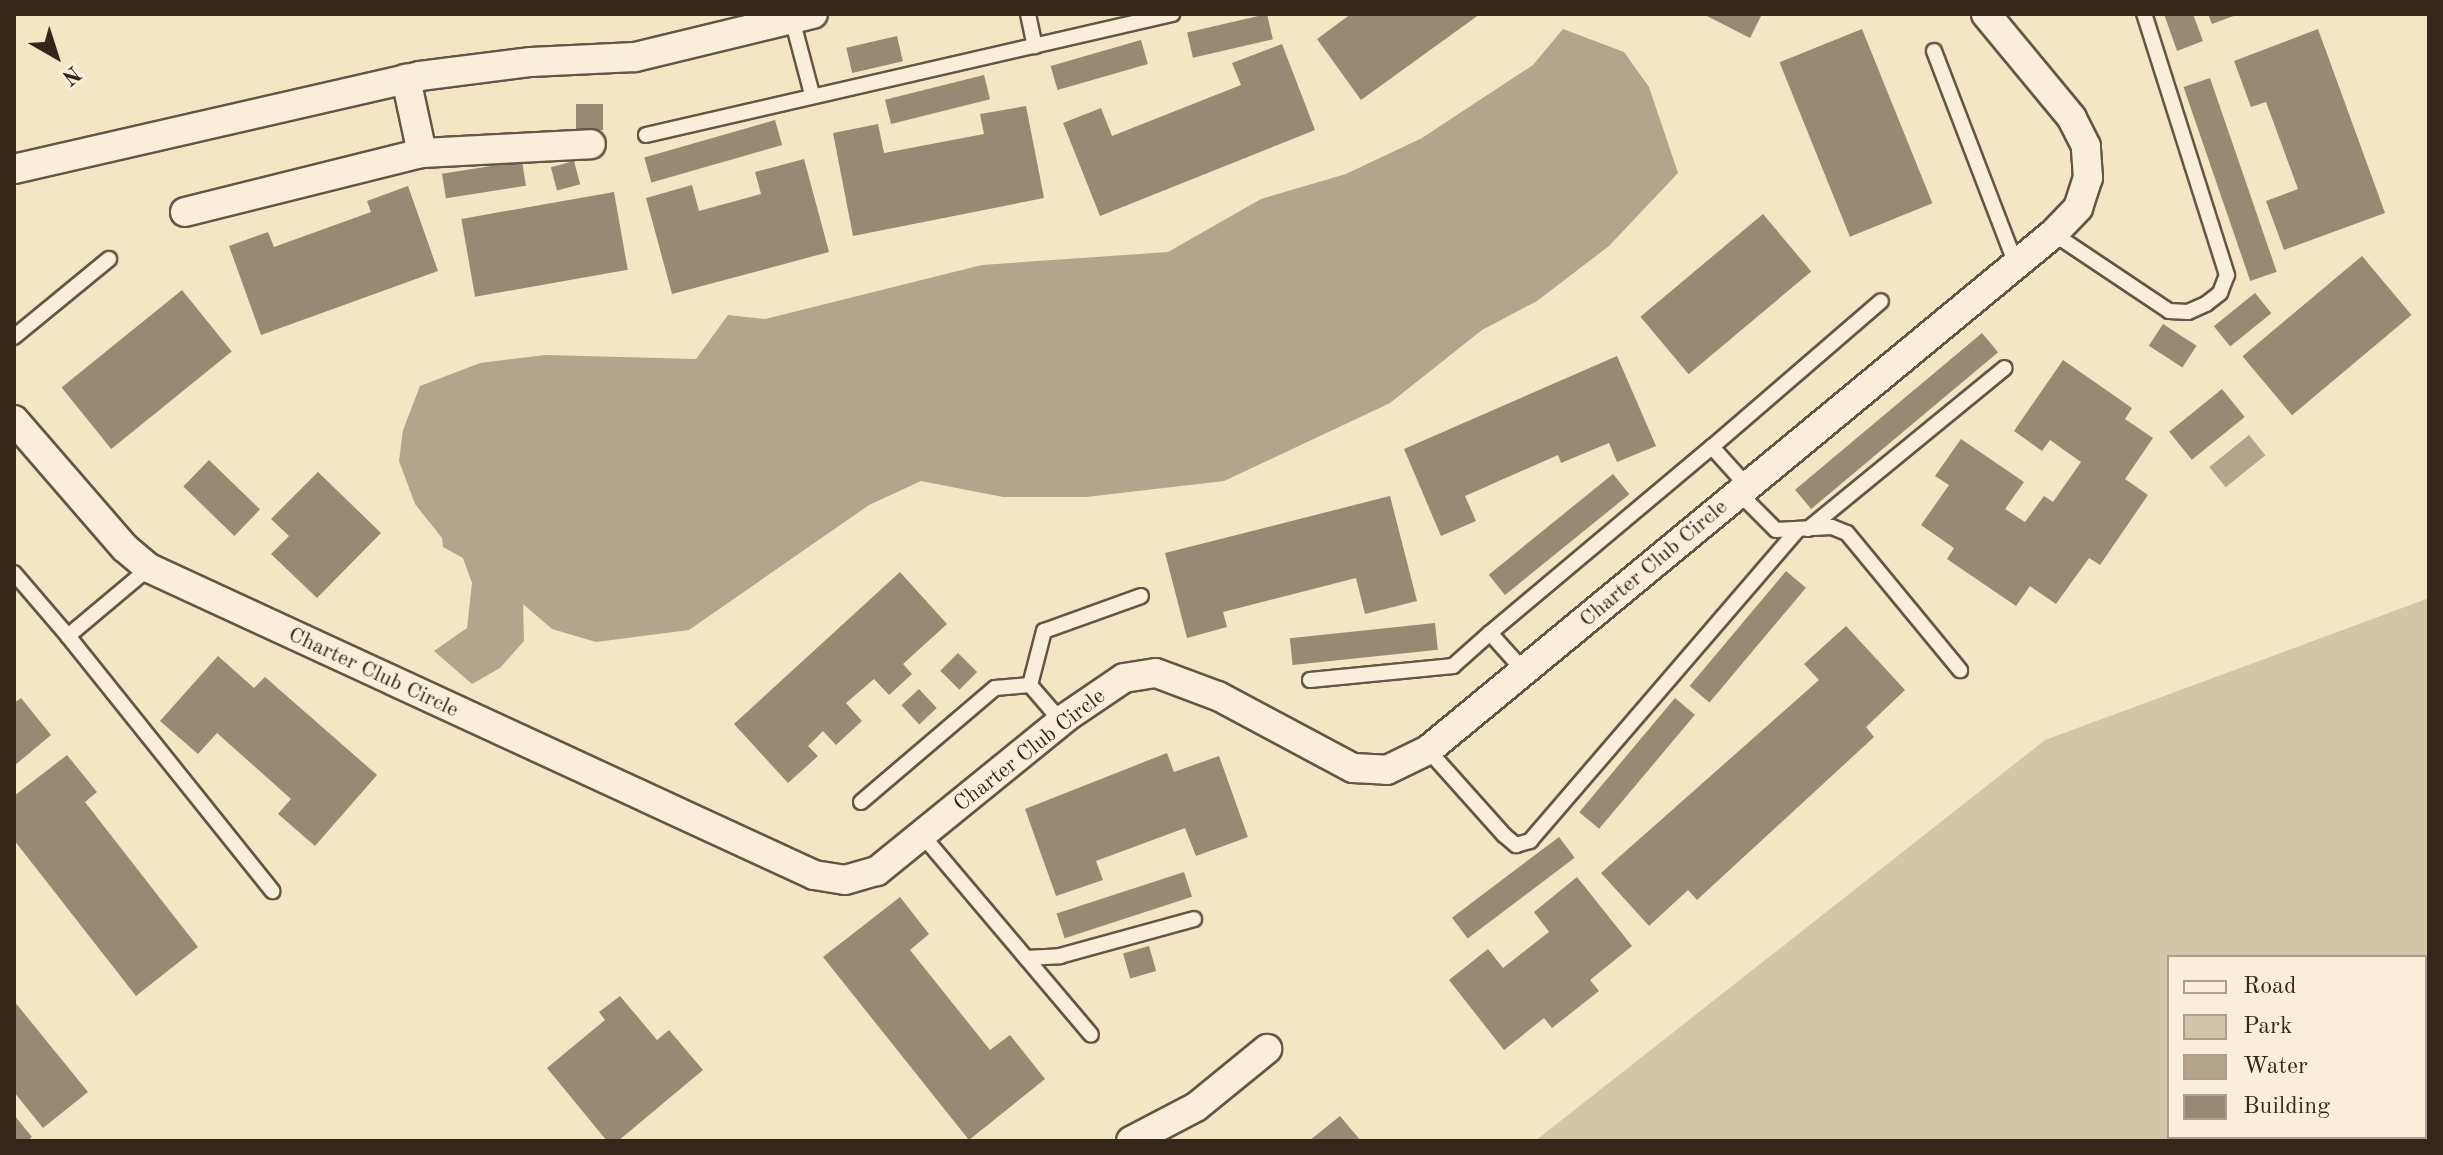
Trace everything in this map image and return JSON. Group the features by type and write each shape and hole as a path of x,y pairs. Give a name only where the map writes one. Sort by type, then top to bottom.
{"street":[{"name":"Charter Club Circle","path":"14,420 125,548 149,568 814,875 845,880 877,871 1061,721 1124,678 1156,673 1218,696 1353,768 1387,770 1428,750 2054,234 2078,208 2088,178 2086,146 2072,118 1986,14"},
{"path":"14,169 406,79 507,64 635,57 802,16"},
{"path":"406,79 422,153"},
{"path":"185,212 422,153 591,144"},
{"path":"1131,1141 1196,1107 1267,1049"}],"lane":[{"path":"1028,14 1035,46"},
{"path":"646,135 812,94 1172,14"},
{"path":"2054,234 2169,311 2188,312 2220,293 2227,275 2144,14"},
{"path":"802,16 812,94"},
{"path":"1934,51 2016,265"},
{"path":"14,337 109,259"},
{"path":"1310,680 1453,666 1881,301"},
{"path":"1428,750 1504,835 1516,845 1530,841 1802,530 2005,368"},
{"path":"1712,447 1768,526 1802,530 1832,527 1847,533 1960,670"},
{"path":"68,636 149,568"},
{"path":"14,573 272,891"},
{"path":"1030,685 1044,631 1141,596"},
{"path":"1490,633 1524,671"},
{"path":"1030,685 1061,721"},
{"path":"861,802 995,688 1030,685"},
{"path":"923,836 1091,1035"},
{"path":"1026,958 1060,956 1194,919"}],"green space":[{"path":"2429,598 2429,1141 1535,1141 2045,740"}],"water":[{"path":"1563,29 1624,52 1649,87 1678,173 1609,246 1537,301 1482,330 1390,403 1224,481 1086,497 1003,497 921,481 869,505 689,630 596,642 552,629 523,604 524,641 500,668 472,684 434,651 467,628 472,583 463,558 443,547 442,538 415,504 399,461 403,430 420,386 480,363 546,355 696,359 728,315 765,319 982,265 1168,252 1261,199 1346,174 1422,138 1533,65"},
{"path":"2249,435 2265,455 2226,487 2209,467"}],"building":[{"path":"1267,14 1273,39 1193,58 1187,32"},
{"path":"1351,14 1480,14 1361,100 1317,39"},
{"path":"1703,14 1762,14 1750,38"},
{"path":"2164,14 2193,14 2203,41 2177,51"},
{"path":"2208,14 2239,14 2212,24"},
{"path":"1862,29 1932,203 1850,237 1779,62"},
{"path":"2318,29 2385,213 2284,250 2266,201 2298,189 2266,102 2251,107 2234,61"},
{"path":"897,36 903,61 852,73 846,48"},
{"path":"1141,40 1148,64 1058,90 1051,66"},
{"path":"1282,44 1315,130 1100,216 1063,123 1101,108 1112,136 1241,85 1232,63"},
{"path":"984,75 990,99 891,124 885,100"},
{"path":"2210,78 2277,272 2250,281 2184,87"},
{"path":"576,104 603,104 603,130 576,130"},
{"path":"1026,106 1044,198 853,236 833,133 878,124 884,153 984,134 980,114"},
{"path":"775,120 782,145 651,182 644,157"},
{"path":"804,159 829,252 672,294 646,198 692,185 699,211 761,194 755,172"},
{"path":"522,161 526,186 446,198 442,174"},
{"path":"574,161 580,184 557,190 551,167"},
{"path":"408,186 438,271 261,335 229,246 268,232 274,247 371,212 367,201"},
{"path":"614,192 628,270 475,297 461,219"},
{"path":"1763,214 1811,271 1689,374 1640,317"},
{"path":"2362,256 2411,315 2292,415 2242,356"},
{"path":"182,290 232,351 111,449 62,388"},
{"path":"2255,293 2271,313 2230,347 2214,326"},
{"path":"2163,324 2197,346 2182,368 2149,346"},
{"path":"1982,333 1998,352 1811,509 1795,490"},
{"path":"1617,356 1656,446 1617,462 1609,443 1561,463 1558,455 1465,496 1476,521 1441,536 1404,449"},
{"path":"2063,360 2132,408 2125,419 2153,438 2125,479 2148,495 2100,565 2089,558 2056,604 2030,586 2016,606 1947,559 1954,548 1921,525 1949,485 1935,476 1961,439 2024,482 2005,509 2025,522 2044,496 2053,502 2081,462 2050,440 2042,451 2014,431"},
{"path":"2222,389 2245,417 2192,460 2169,432"},
{"path":"209,460 260,509 234,536 183,487"},
{"path":"318,472 381,533 317,598 271,554 289,536 271,519"},
{"path":"1613,474 1629,494 1505,595 1489,575"},
{"path":"1390,496 1417,601 1365,614 1356,578 1223,612 1227,627 1187,638 1165,553"},
{"path":"1786,571 1806,588 1709,703 1690,686"},
{"path":"900,572 947,624 903,664 912,674 889,695 874,679 846,703 862,721 836,745 823,731 808,746 818,756 788,783 734,724"},
{"path":"1435,623 1438,650 1293,665 1290,638"},
{"path":"1846,626 1905,690 1866,727 1874,737 1697,900 1688,890 1649,926 1601,873 1819,680 1804,664"},
{"path":"958,653 977,672 959,690 940,671"},
{"path":"218,656 254,688 265,677 377,775 315,846 278,814 291,799 217,733 198,754 160,721"},
{"path":"919,689 937,708 919,724 901,705"},
{"path":"21,698 51,735 14,766 14,703"},
{"path":"1675,698 1695,715 1599,829 1579,812"},
{"path":"1167,753 1174,772 1219,756 1248,837 1196,856 1185,828 1096,861 1103,880 1056,896 1025,809"},
{"path":"67,755 97,792 85,802 198,947 136,996 14,840 14,796"},
{"path":"1559,837 1575,858 1468,938 1452,918"},
{"path":"1184,872 1192,897 1065,938 1057,913"},
{"path":"1577,877 1632,946 1590,980 1599,991 1552,1028 1544,1018 1504,1050 1449,980 1488,949 1503,968 1549,932 1534,912"},
{"path":"900,897 929,934 910,950 990,1050 1010,1035 1045,1079 969,1140 823,957"},
{"path":"1149,946 1156,971 1130,978 1123,953"},
{"path":"620,996 657,1040 669,1030 703,1070 618,1141 607,1141 547,1068 605,1020 599,1012"},
{"path":"14,1001 88,1092 43,1128 14,1092"},
{"path":"14,1115 32,1137 27,1141 14,1141"},
{"path":"1340,1116 1361,1141 1309,1141"}]}
